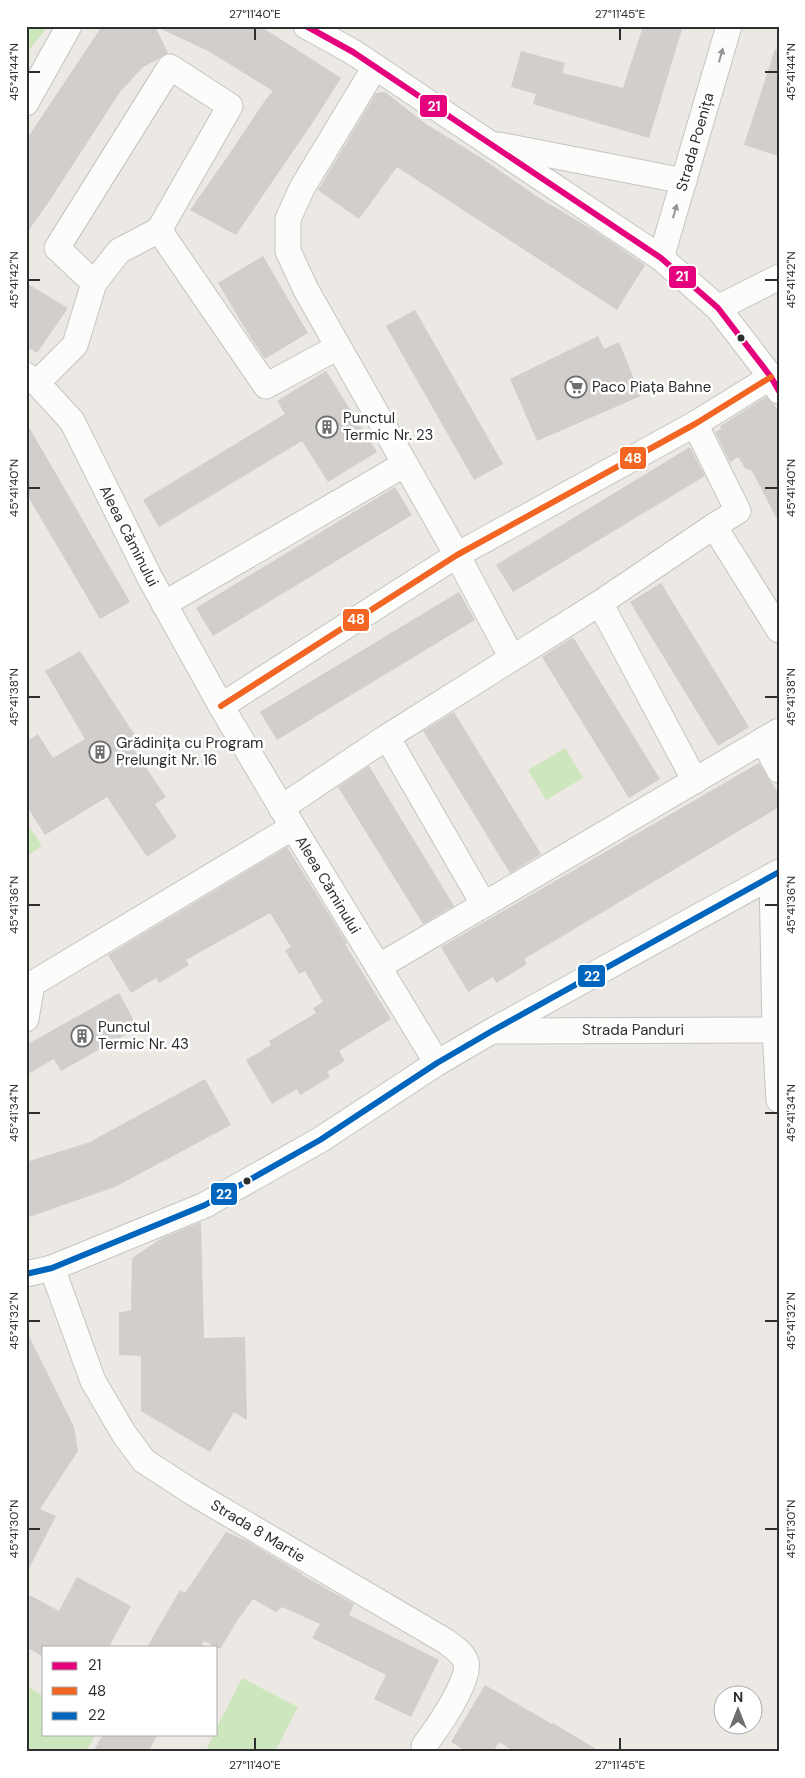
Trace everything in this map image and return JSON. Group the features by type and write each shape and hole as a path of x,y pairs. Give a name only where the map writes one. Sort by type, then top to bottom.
{"street":[{"path":"26,103 69,26"},
{"path":"221,706 456,555 695,424 775,384 718,308 661,258 375,67 306,26"},
{"name":"Strada Poenița","path":"661,258 729,26"},
{"path":"32,379 75,346 94,282 119,251 159,230 230,106 170,67 57,248 94,282"},
{"path":"375,67 302,188 288,219 288,251 306,290 512,658"},
{"path":"487,142 684,181"},
{"path":"159,230 266,386 338,347"},
{"path":"718,308 779,277"},
{"name":"Aleea Căminului","path":"32,379 72,421 164,604 221,706 437,1064"},
{"path":"26,1019 29,981 287,817 388,737 738,512 695,424"},
{"path":"164,604 404,464"},
{"path":"714,526 779,630"},
{"path":"600,602 695,781"},
{"path":"378,967 771,736 779,770"},
{"path":"388,737 484,905"},
{"path":"26,1274 52,1268 205,1205 320,1140 437,1064 492,1031 775,875 775,1030 779,1100"},
{"name":"Strada Panduri","path":"492,1031 775,1030"},
{"name":"Strada 8 Martie","path":"52,1268 93,1381 124,1434 144,1461 195,1494 447,1642 462,1655 467,1664 464,1682 424,1746 425,1752"}],"green space":[{"path":"26,26 48,26 26,54"},
{"path":"565,748 583,778 546,800 528,770"},
{"path":"26,822 42,846 26,857"},
{"path":"242,1678 298,1707 275,1752 205,1752 213,1736 218,1736 218,1725"},
{"path":"26,1686 42,1695 42,1736 95,1736 86,1752 26,1752"}],"building":[{"path":"102,26 155,26 168,53 143,67 120,92 26,234 26,140"},
{"path":"155,26 260,26 341,78 236,235 190,210 273,91 210,52"},
{"path":"643,26 683,26 649,138 533,104 536,94 511,87 521,51 565,63 562,73 623,88"},
{"path":"775,49 779,50 779,156 744,145"},
{"path":"385,92 426,124 645,265 617,310 397,167 359,219 318,190 376,93"},
{"path":"263,256 308,333 265,359 218,283"},
{"path":"26,283 68,308 37,353 26,346"},
{"path":"415,310 503,464 474,480 386,326"},
{"name":"Paco Piața Bahne","path":"598,336 604,349 619,342 641,396 537,441 510,379"},
{"path":"326,371 377,452 328,482 302,441 159,527 143,500 285,414 277,401"},
{"path":"766,397 774,404 779,413 779,523 752,471 745,468 738,457 730,462 715,432 721,429 720,426"},
{"path":"26,422 130,602 100,619 26,493"},
{"path":"690,447 705,476 513,592 496,565"},
{"path":"395,487 412,515 213,636 196,608"},
{"path":"661,583 749,727 718,746 630,602"},
{"path":"459,592 475,620 277,740 260,712"},
{"path":"573,637 660,779 629,798 542,657"},
{"name":"Grădinița cu Program Prelungit Nr. 16","path":"80,651 136,737 136,744 132,747 166,797 155,804 177,837 147,857 107,797 45,835 26,805 26,742 38,734 53,758 85,739 45,671"},
{"path":"454,712 541,854 510,873 423,731"},
{"path":"759,763 779,794 779,807 524,959 527,964 496,983 493,977 468,992 441,947"},
{"path":"369,766 454,906 423,924 338,787"},
{"path":"287,847 347,943 345,944 391,1019 339,1051 345,1061 327,1072 330,1077 300,1095 297,1089 272,1104 246,1060 271,1045 269,1041 316,1013 313,1008 323,1002 305,971 299,974 285,950 291,947 270,913 186,960 189,965 159,983 156,978 131,993 108,955"},
{"name":"Punctul Termic Nr. 43","path":"119,993 138,1028 61,1071 54,1059 26,1075 26,1045"},
{"path":"205,1079 231,1125 115,1187 26,1218 26,1162 90,1142"},
{"path":"201,1222 204,1338 245,1337 247,1420 234,1412 210,1452 141,1411 141,1356 119,1355 119,1313 131,1310 132,1258 162,1238"},
{"path":"26,1330 74,1427 78,1451 40,1509 56,1516 26,1574"},
{"path":"226,1532 247,1541 354,1604 349,1615 439,1660 411,1717 374,1699 386,1675 312,1638 320,1624 282,1607 276,1612 253,1599 220,1649 218,1646 204,1641 202,1646 148,1646 180,1590 185,1593"},
{"path":"77,1577 131,1606 110,1646 42,1646 42,1656 26,1647 26,1593 59,1611"},
{"path":"485,1685 601,1752 515,1752 499,1742 493,1752 467,1752 451,1742"},
{"path":"102,1736 157,1736 148,1752 93,1752"}],"transit line":[{"name":"21","path":"306,26 353,52 661,258 718,308 771,377 779,391"},
{"name":"48","path":"221,706 457,555 695,424 771,377"},
{"name":"22","path":"26,1274 52,1268 205,1205 320,1140 437,1063 492,1031 779,872"}],"place":[{"name":"Paco Piața Bahne","path":"576,387"},
{"name":"Punctul Termic Nr. 23","path":"327,427"},
{"name":"Grădinița cu Program Prelungit Nr. 16","path":"100,752"},
{"name":"Punctul Termic Nr. 43","path":"82,1036"}]}
